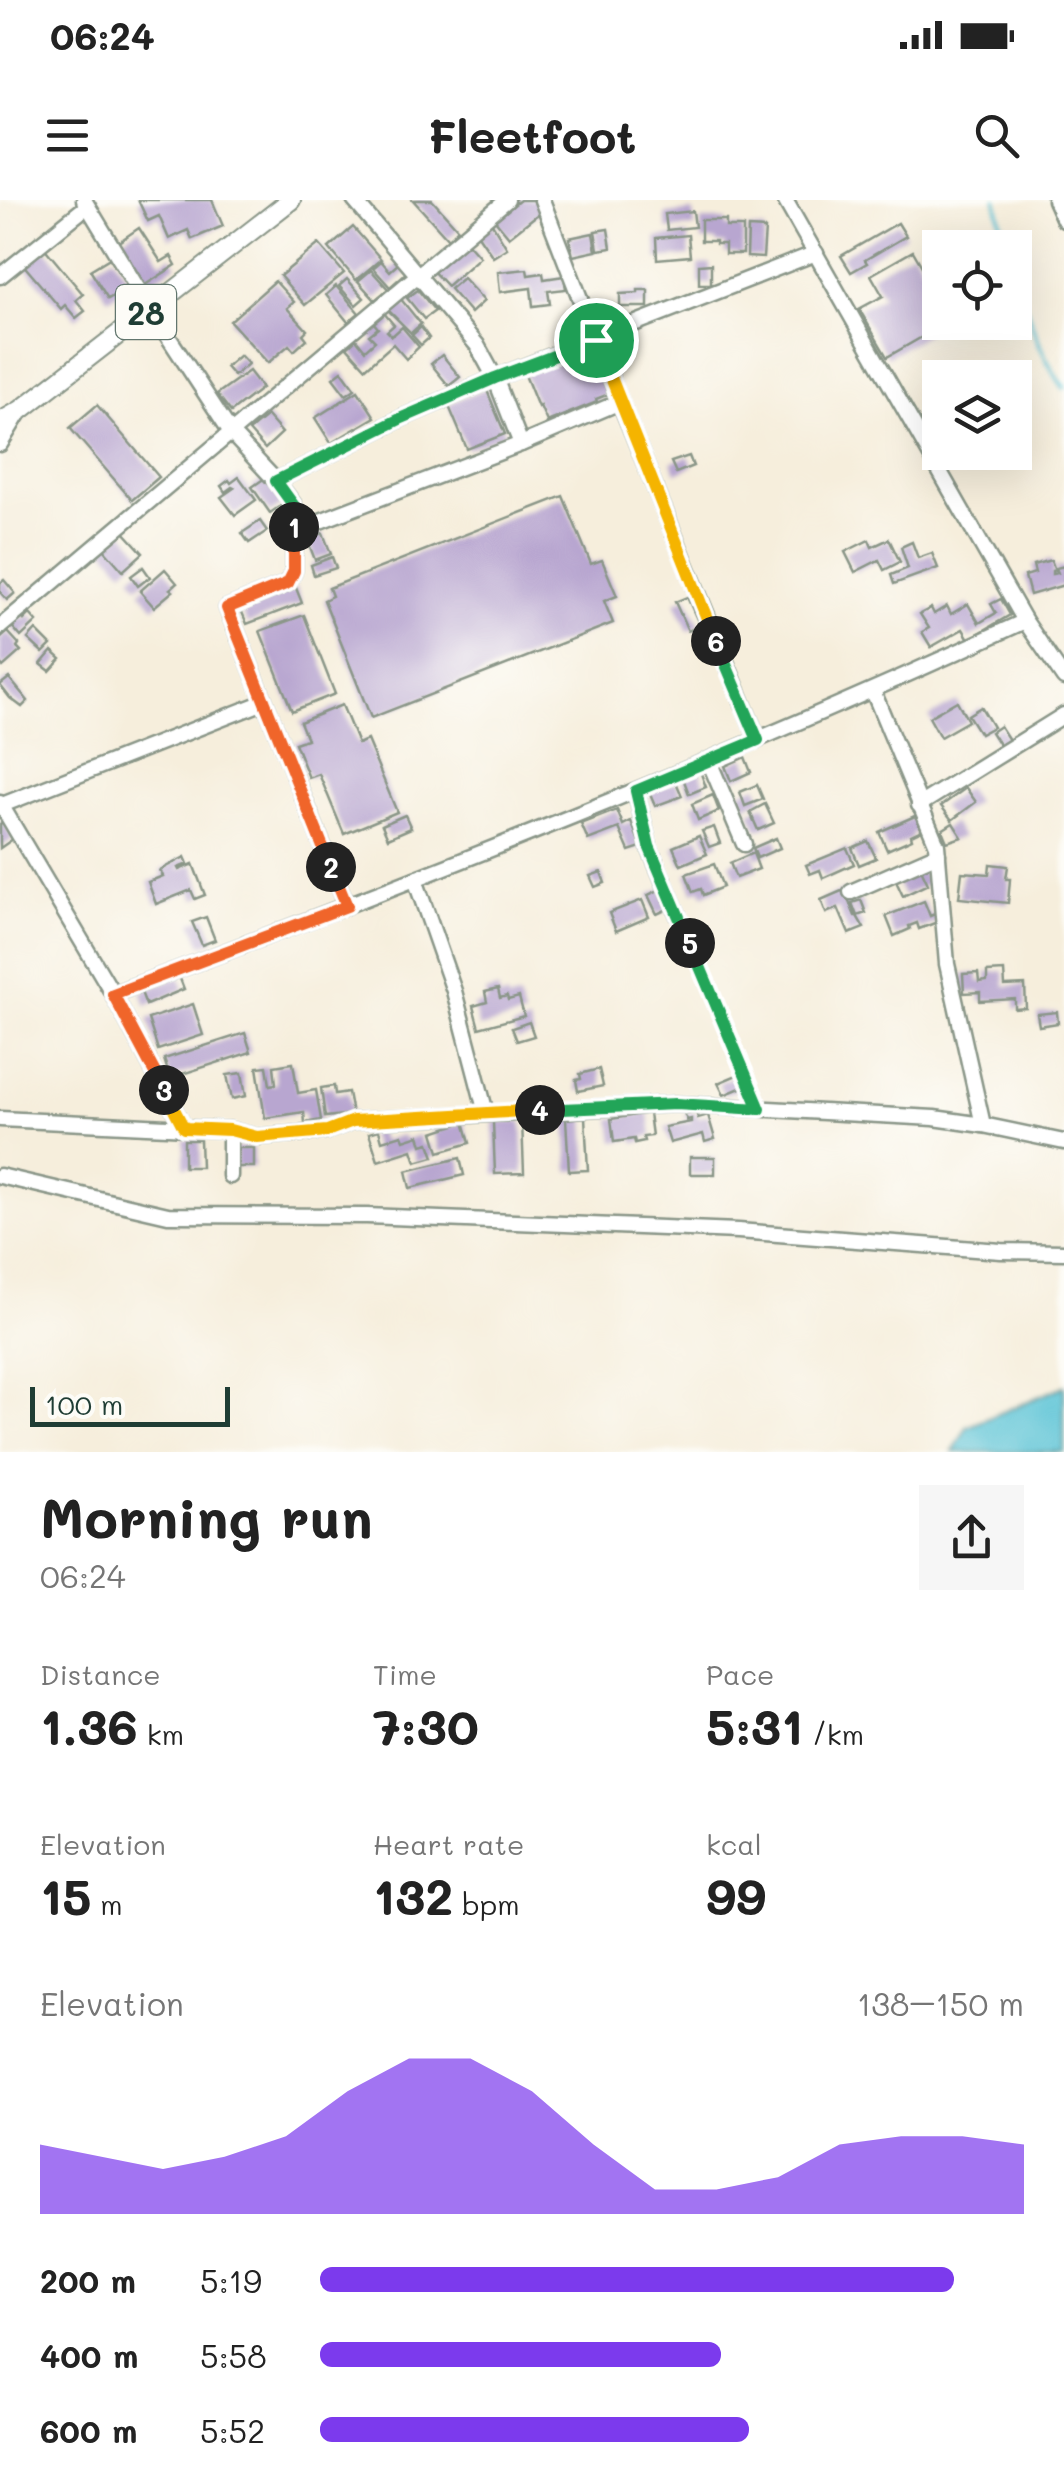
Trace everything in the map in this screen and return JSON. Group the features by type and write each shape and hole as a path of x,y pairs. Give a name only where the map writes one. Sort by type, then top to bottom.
{"main road":[{"name":"28","path":"0,422 291,200"}],"street":[{"path":"354,200 477,345 495,378 521,444"},
{"path":"0,627 507,200"},
{"path":"542,200 758,740"},
{"path":"785,200 1025,621 1064,678"},
{"path":"1055,200 1064,220"},
{"path":"0,276 85,204 232,434 294,506 294,571 288,583 227,608 347,906"},
{"path":"276,481 402,418 495,378 816,252"},
{"path":"294,532 620,402"},
{"path":"0,444 20,410"},
{"path":"113,994 636,791 874,691 1025,621"},
{"path":"874,691 937,845 946,964 983,1125"},
{"path":"184,1128 113,994 1,804 264,702"},
{"path":"920,805 1064,715"},
{"path":"709,761 744,844"},
{"path":"636,791 649,846 678,915"},
{"path":"851,892 938,854"},
{"path":"415,879 454,991 486,1113"},
{"path":"0,1119 230,1130 257,1137 327,1131 353,1121 676,1104 934,1118 1064,1142"},
{"path":"230,1130 230,1176"},
{"path":"0,1176 168,1216 368,1216 738,1230 1001,1251 1064,1252"}],"path":[{"path":"678,915 760,1109"}],"water":[{"path":"1064,1386 1064,1452 953,1452 967,1427"}],"building":[{"path":"138,200 212,200 223,226 192,239 188,230 169,239 159,216 148,221"},
{"path":"413,200 432,200 458,229 448,239"},
{"path":"520,200 535,200 543,210 509,237 495,220"},
{"path":"693,211 695,227 667,230 665,214"},
{"path":"701,220 726,220 726,227 743,227 743,254 725,254 725,244 701,241"},
{"path":"491,222 507,248 493,257 476,232"},
{"path":"898,223 906,236 851,272 841,256"},
{"path":"353,227 381,259 356,280 329,248"},
{"path":"139,228 161,262 171,256 176,265 145,285 117,243"},
{"path":"748,228 765,229 763,258 747,257"},
{"path":"608,229 611,248 598,250 595,231"},
{"path":"593,233 596,251 573,256 569,238"},
{"path":"688,235 690,256 657,259 656,238"},
{"path":"466,241 480,257 447,286 432,270"},
{"path":"319,244 344,273 305,305 280,276"},
{"path":"42,245 83,294 76,300 85,311 76,318 65,305 61,309 21,262"},
{"path":"913,251 922,267 922,337 887,357 859,309 883,296 871,275"},
{"path":"113,256 132,285 108,299 90,270"},
{"path":"381,261 390,271 399,263 407,272 390,287 373,268"},
{"path":"711,264 711,284 699,284 699,265"},
{"path":"527,269 528,275 543,273 544,279 564,276 566,289 548,291 550,304 533,306 531,288 500,292 498,272"},
{"path":"371,270 388,289 375,300 358,281"},
{"path":"463,278 484,301 471,313 450,289"},
{"path":"347,279 364,298 356,305 339,286"},
{"path":"275,281 294,302 287,308 307,330 303,334 307,339 294,351 289,345 268,363 230,321"},
{"path":"336,286 359,313 348,322 326,295"},
{"path":"418,290 435,311 424,319 407,298"},
{"path":"648,290 648,307 620,307 620,294"},
{"path":"400,298 421,324 411,333 387,309"},
{"path":"384,313 394,325 387,331 392,336 402,327 419,347 406,359 393,344 366,368 347,347 356,339 365,350 375,341 369,335 378,328 373,322"},
{"path":"421,327 429,338 421,345 412,335"},
{"path":"590,347 609,394 547,422 523,370 560,359 561,363"},
{"path":"240,355 248,364 234,376 226,367"},
{"path":"442,355 460,377 449,386 431,364"},
{"path":"249,371 262,388 231,412 217,394"},
{"path":"342,371 355,389 346,395 333,378"},
{"path":"486,388 505,434 467,449 448,404"},
{"path":"358,391 375,417 331,443 315,418"},
{"path":"97,405 159,477 132,500 70,428"},
{"path":"267,416 282,433 265,449 249,431"},
{"path":"689,456 693,466 676,473 671,462"},
{"path":"239,477 256,500 235,515 221,497 234,488 225,492 221,486"},
{"path":"265,478 286,502 270,513 252,487"},
{"path":"563,496 591,564 602,560 617,596 604,601 613,623 371,718 324,600 332,596 329,588"},
{"path":"260,521 267,531 249,543 242,533"},
{"path":"123,531 143,553 123,571 103,548"},
{"path":"323,533 331,554 315,560 307,539"},
{"path":"889,539 900,562 884,570 879,560 855,572 845,552 869,540 872,547"},
{"path":"912,542 918,558 932,553 938,568 894,584 891,575 908,568 901,547"},
{"path":"332,557 336,568 314,575 311,565"},
{"path":"1051,560 1055,570 1052,574 1064,566 1064,585 1030,595 1025,576 1035,573 1033,565"},
{"path":"143,567 150,577 138,586 131,576"},
{"path":"165,569 177,583 154,607 140,591"},
{"path":"4,580 15,593 7,600 0,592"},
{"path":"296,588 302,603 247,624 241,610"},
{"path":"687,597 700,626 688,631 675,602"},
{"path":"1001,599 1010,615 969,639 963,629 931,647 922,632 929,628 920,614 931,608 934,614 947,606 951,614 968,604 979,623 996,613 991,604"},
{"path":"30,614 37,622 21,637 11,625"},
{"path":"304,615 335,694 292,711 260,631"},
{"path":"36,630 51,645 43,653 28,639"},
{"path":"8,632 21,651 3,667 0,639"},
{"path":"52,651 61,659 50,671 41,664"},
{"path":"9,678 28,701 22,707 0,685"},
{"path":"957,701 968,721 940,737 929,717"},
{"path":"342,705 358,744 367,740 397,812 344,834 319,774 309,778 295,743 307,739 300,722"},
{"path":"981,707 993,727 980,734 968,715"},
{"path":"1000,726 1009,740 1000,746 991,732"},
{"path":"745,757 751,772 731,781 725,766"},
{"path":"700,771 706,787 689,794 683,778"},
{"path":"676,782 682,796 655,806 649,792"},
{"path":"757,785 763,799 745,806 740,792"},
{"path":"966,788 976,802 952,820 941,806"},
{"path":"713,795 719,811 698,820 692,804"},
{"path":"765,804 774,823 758,830 750,812"},
{"path":"617,810 623,825 631,821 641,847 629,851 619,828 588,840 581,824"},
{"path":"405,815 411,828 388,838 382,825"},
{"path":"915,816 922,830 887,850 879,832"},
{"path":"3,822 13,839 0,848 0,824"},
{"path":"953,823 962,837 947,842 942,830"},
{"path":"714,827 720,843 709,847 702,831"},
{"path":"699,836 707,854 681,865 673,847"},
{"path":"776,838 780,848 757,858 753,848"},
{"path":"868,841 876,858 859,865 852,848"},
{"path":"847,848 854,864 823,878 820,870 810,874 806,865"},
{"path":"753,853 759,869 736,878 730,863"},
{"path":"185,857 188,864 179,870 193,864 205,895 195,899 191,890 156,904 148,882 163,876 160,870"},
{"path":"714,864 723,887 703,895 701,889 693,892 686,874"},
{"path":"990,864 1008,866 1008,903 959,898 962,872 989,874"},
{"path":"921,869 928,884 903,896 896,881"},
{"path":"601,872 605,883 595,887 590,876"},
{"path":"663,888 672,907 657,914 648,895"},
{"path":"844,890 864,928 849,934 838,908 826,913 821,900"},
{"path":"642,900 649,917 616,931 609,913"},
{"path":"861,900 866,913 857,916 852,903"},
{"path":"924,901 930,916 937,913 940,921 919,929 917,923 894,936 886,916"},
{"path":"206,917 215,940 202,945 192,922"},
{"path":"1004,971 1005,986 1025,985 1026,1008 1015,1009 1015,999 980,1001 980,992 964,993 963,974 978,973 979,982 987,981 987,972"},
{"path":"179,976 184,989 146,1005 141,992"},
{"path":"498,989 500,998 519,997 524,1016 479,1028 473,1006 487,1002 485,992"},
{"path":"193,1004 203,1035 158,1050 148,1019"},
{"path":"1057,1012 1058,1023 1039,1026 1037,1014"},
{"path":"529,1022 534,1036 517,1041 512,1028"},
{"path":"245,1033 251,1052 170,1078 164,1059"},
{"path":"293,1063 298,1093 316,1090 321,1120 305,1123 304,1112 265,1118 257,1067 267,1066 270,1085 276,1084 274,1066"},
{"path":"599,1069 603,1086 578,1091 576,1080 581,1079 580,1074"},
{"path":"242,1073 246,1096 232,1099 227,1075"},
{"path":"739,1074 745,1086 724,1095 718,1083"},
{"path":"334,1086 335,1094 348,1092 352,1114 325,1117 321,1088"},
{"path":"696,1112 698,1118 708,1115 715,1139 705,1142 703,1134 670,1143 665,1127 691,1122 684,1113"},
{"path":"649,1113 652,1136 635,1143 634,1139 614,1142 611,1119"},
{"path":"585,1117 588,1170 569,1171 566,1119"},
{"path":"522,1121 524,1173 495,1174 493,1122"},
{"path":"464,1122 470,1143 439,1152 433,1132"},
{"path":"379,1130 382,1141 419,1135 422,1145 429,1143 434,1157 416,1162 412,1150 378,1161 369,1133"},
{"path":"184,1140 200,1140 201,1167 184,1167"},
{"path":"236,1148 254,1148 254,1167 236,1167"},
{"path":"690,1157 715,1157 715,1174 690,1174"},
{"path":"460,1158 464,1175 410,1188 406,1171"}],"waterway":[{"path":"996,200 1003,230"},
{"path":"1032,323 1064,388"}],"route":[{"path":"596,340 758,740 636,791 649,846 760,1109 676,1104 579,1108 353,1121 327,1131 257,1137 230,1130 184,1128 113,994 347,906 227,608 288,583 294,571 294,506 276,481 402,418 596,340"}]}
